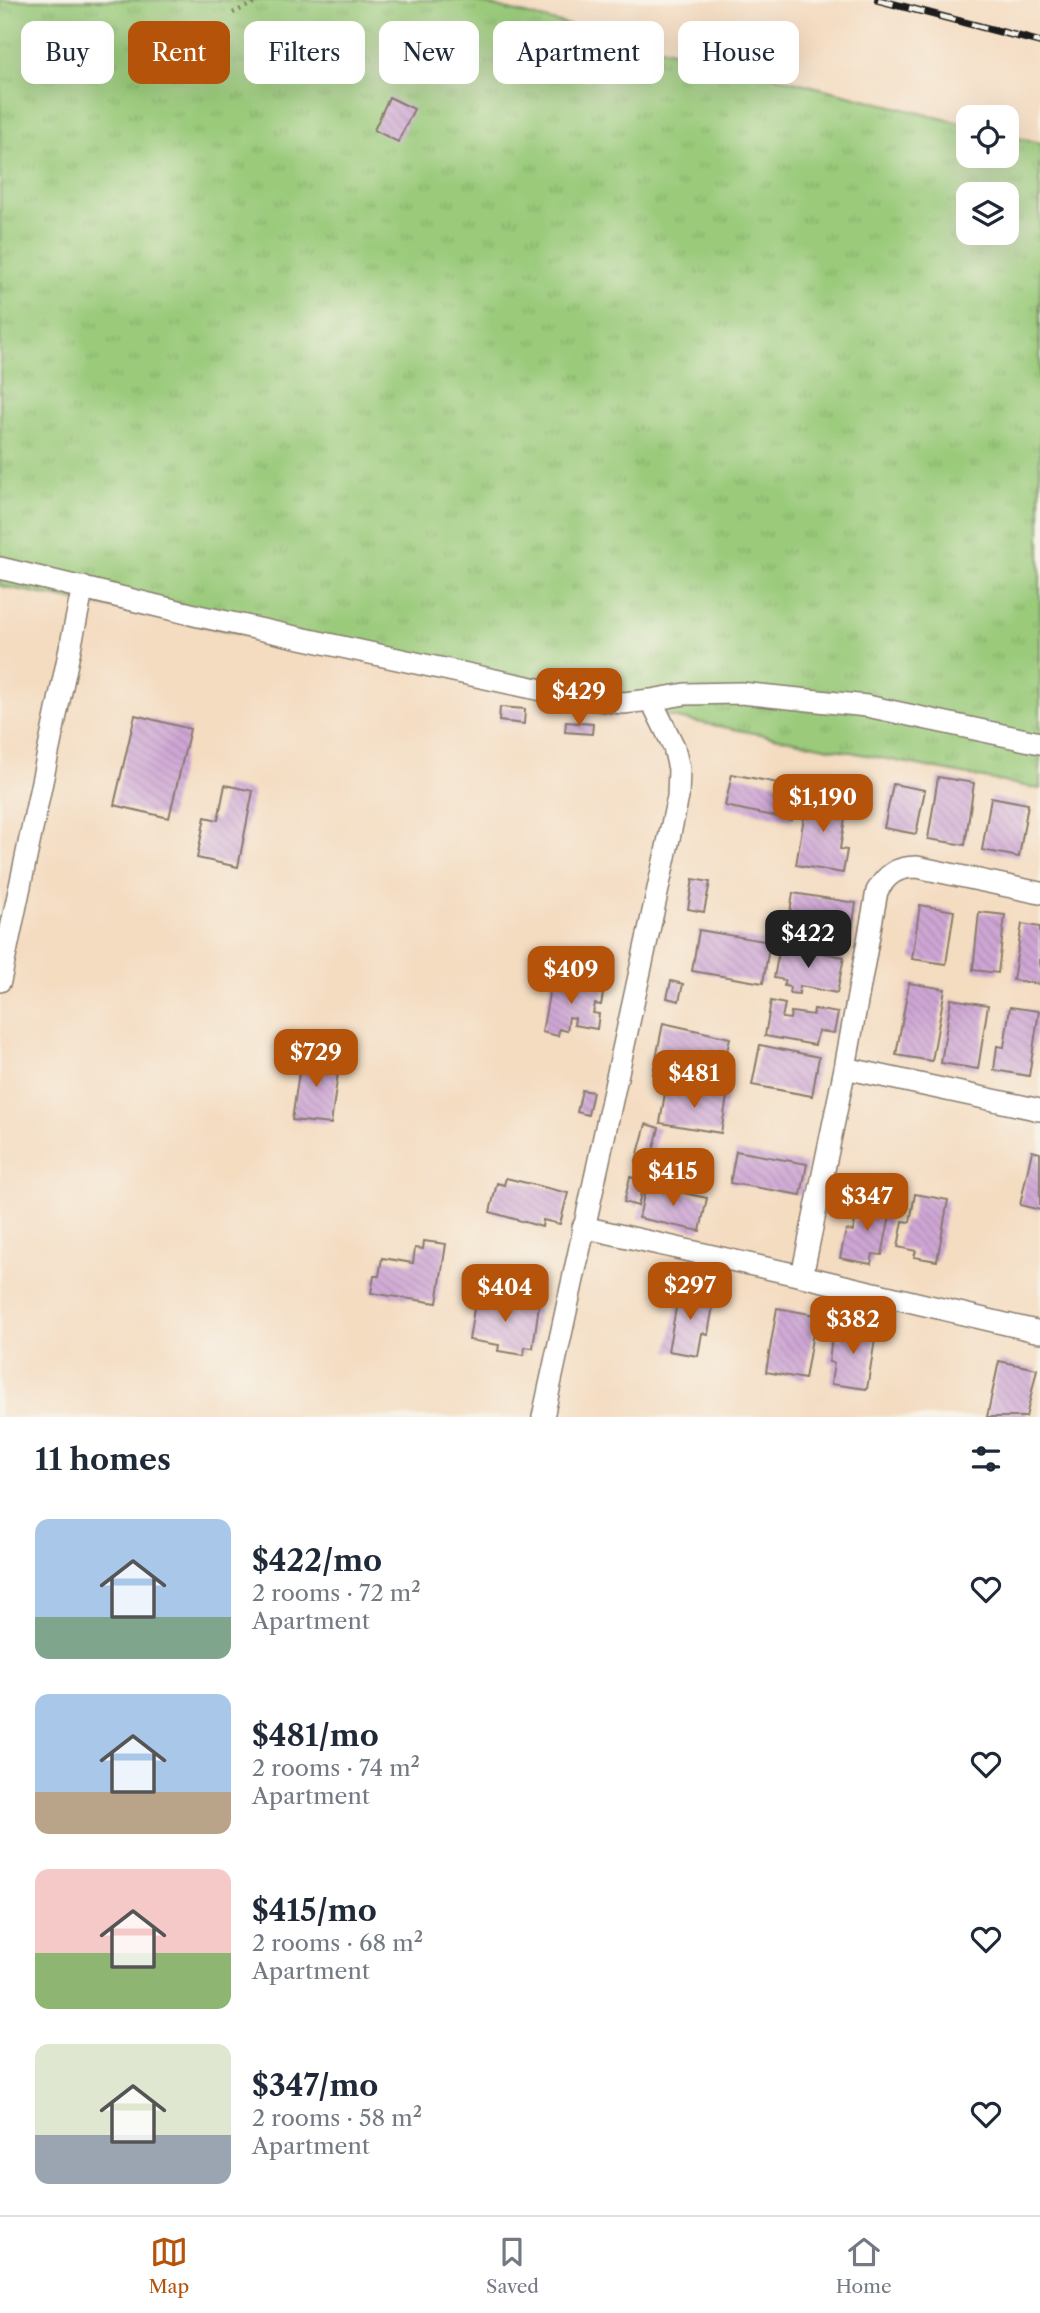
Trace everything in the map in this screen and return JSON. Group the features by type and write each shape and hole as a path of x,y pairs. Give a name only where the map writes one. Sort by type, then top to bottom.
{"street":[{"path":"0,568 199,616 574,697 623,703 685,694 741,694 867,706 1040,743"},
{"path":"0,981 83,587"},
{"path":"543,1417 678,797 679,769 674,747 651,700"},
{"path":"802,1276 845,1068 877,891 884,879 904,867 917,867 1040,893"},
{"path":"845,1068 1040,1110"},
{"path":"583,1227 1040,1332"}],"path":[{"path":"233,13 260,0"}],"green space":[{"path":"0,0 469,0 553,21 493,21 493,84 664,84 664,49 678,52 678,84 799,83 956,122 956,168 1019,168 1019,138 1040,143 1040,789 0,586"}],"building":[{"path":"389,97 414,109 398,142 374,130"},
{"path":"500,707 525,709 524,724 499,721"},
{"path":"135,715 190,729 169,818 114,805"},
{"path":"566,722 593,724 592,734 565,732"},
{"path":"732,774 798,787 792,820 725,806"},
{"path":"938,777 974,783 965,845 928,839"},
{"path":"893,784 925,790 916,834 884,828"},
{"path":"225,785 253,791 238,867 197,858 205,817 218,820"},
{"path":"808,793 848,800 840,849 847,850 843,873 796,865"},
{"path":"991,797 1028,804 1019,857 982,850"},
{"path":"693,879 710,882 704,912 688,909"},
{"path":"793,893 856,903 850,943 787,933"},
{"path":"920,905 954,911 946,964 912,959"},
{"path":"979,912 1005,915 998,973 973,970"},
{"path":"1022,924 1040,927 1040,984 1013,980"},
{"path":"699,930 770,942 763,983 692,971"},
{"path":"780,945 844,957 837,993 800,986 799,994 789,993 790,987 784,986 785,980 774,978"},
{"path":"552,978 604,988 601,1005 595,1004 593,1013 599,1014 597,1029 574,1025 575,1018 569,1017 567,1031 559,1029 558,1036 542,1032"},
{"path":"671,981 683,984 679,1001 667,998"},
{"path":"909,983 945,989 932,1061 896,1055"},
{"path":"951,999 988,1005 978,1069 941,1063"},
{"path":"771,1001 785,1004 782,1018 790,1019 791,1012 813,1015 814,1009 838,1013 834,1033 818,1031 815,1045 765,1036"},
{"path":"1010,1007 1039,1011 1029,1076 994,1070 997,1046 1004,1047"},
{"path":"663,1023 730,1038 719,1089 653,1074"},
{"path":"760,1045 819,1057 812,1096 752,1085"},
{"path":"302,1052 340,1058 331,1124 292,1120"},
{"path":"666,1087 727,1097 721,1133 660,1123"},
{"path":"582,1090 593,1092 588,1115 577,1112"},
{"path":"646,1124 659,1128 650,1164 636,1161"},
{"path":"736,1151 807,1164 801,1195 730,1183"},
{"path":"1032,1151 1040,1153 1040,1210 1020,1205"},
{"path":"630,1177 644,1181 638,1206 624,1202"},
{"path":"506,1178 568,1193 560,1224 543,1220 542,1227 490,1212 497,1183 504,1185"},
{"path":"646,1185 707,1198 700,1231 639,1218"},
{"path":"915,1194 948,1200 937,1261 914,1257 916,1251 898,1247 903,1221 910,1222"},
{"path":"860,1199 892,1206 882,1255 873,1254 871,1264 840,1258 846,1230 853,1231"},
{"path":"424,1241 446,1244 437,1303 371,1293 374,1276 379,1276 382,1258 413,1263 415,1248 423,1249"},
{"path":"680,1287 704,1291 702,1304 713,1306 708,1334 702,1333 698,1356 668,1351"},
{"path":"476,1296 539,1305 533,1348 525,1347 524,1355 498,1351 499,1345 469,1340"},
{"path":"777,1308 816,1315 805,1379 766,1372"},
{"path":"843,1322 877,1327 867,1389 831,1384 834,1363 829,1362 832,1337 841,1339"},
{"path":"999,1361 1037,1369 1026,1417 987,1417"}],"railway":[{"path":"878,0 1040,42"}]}
